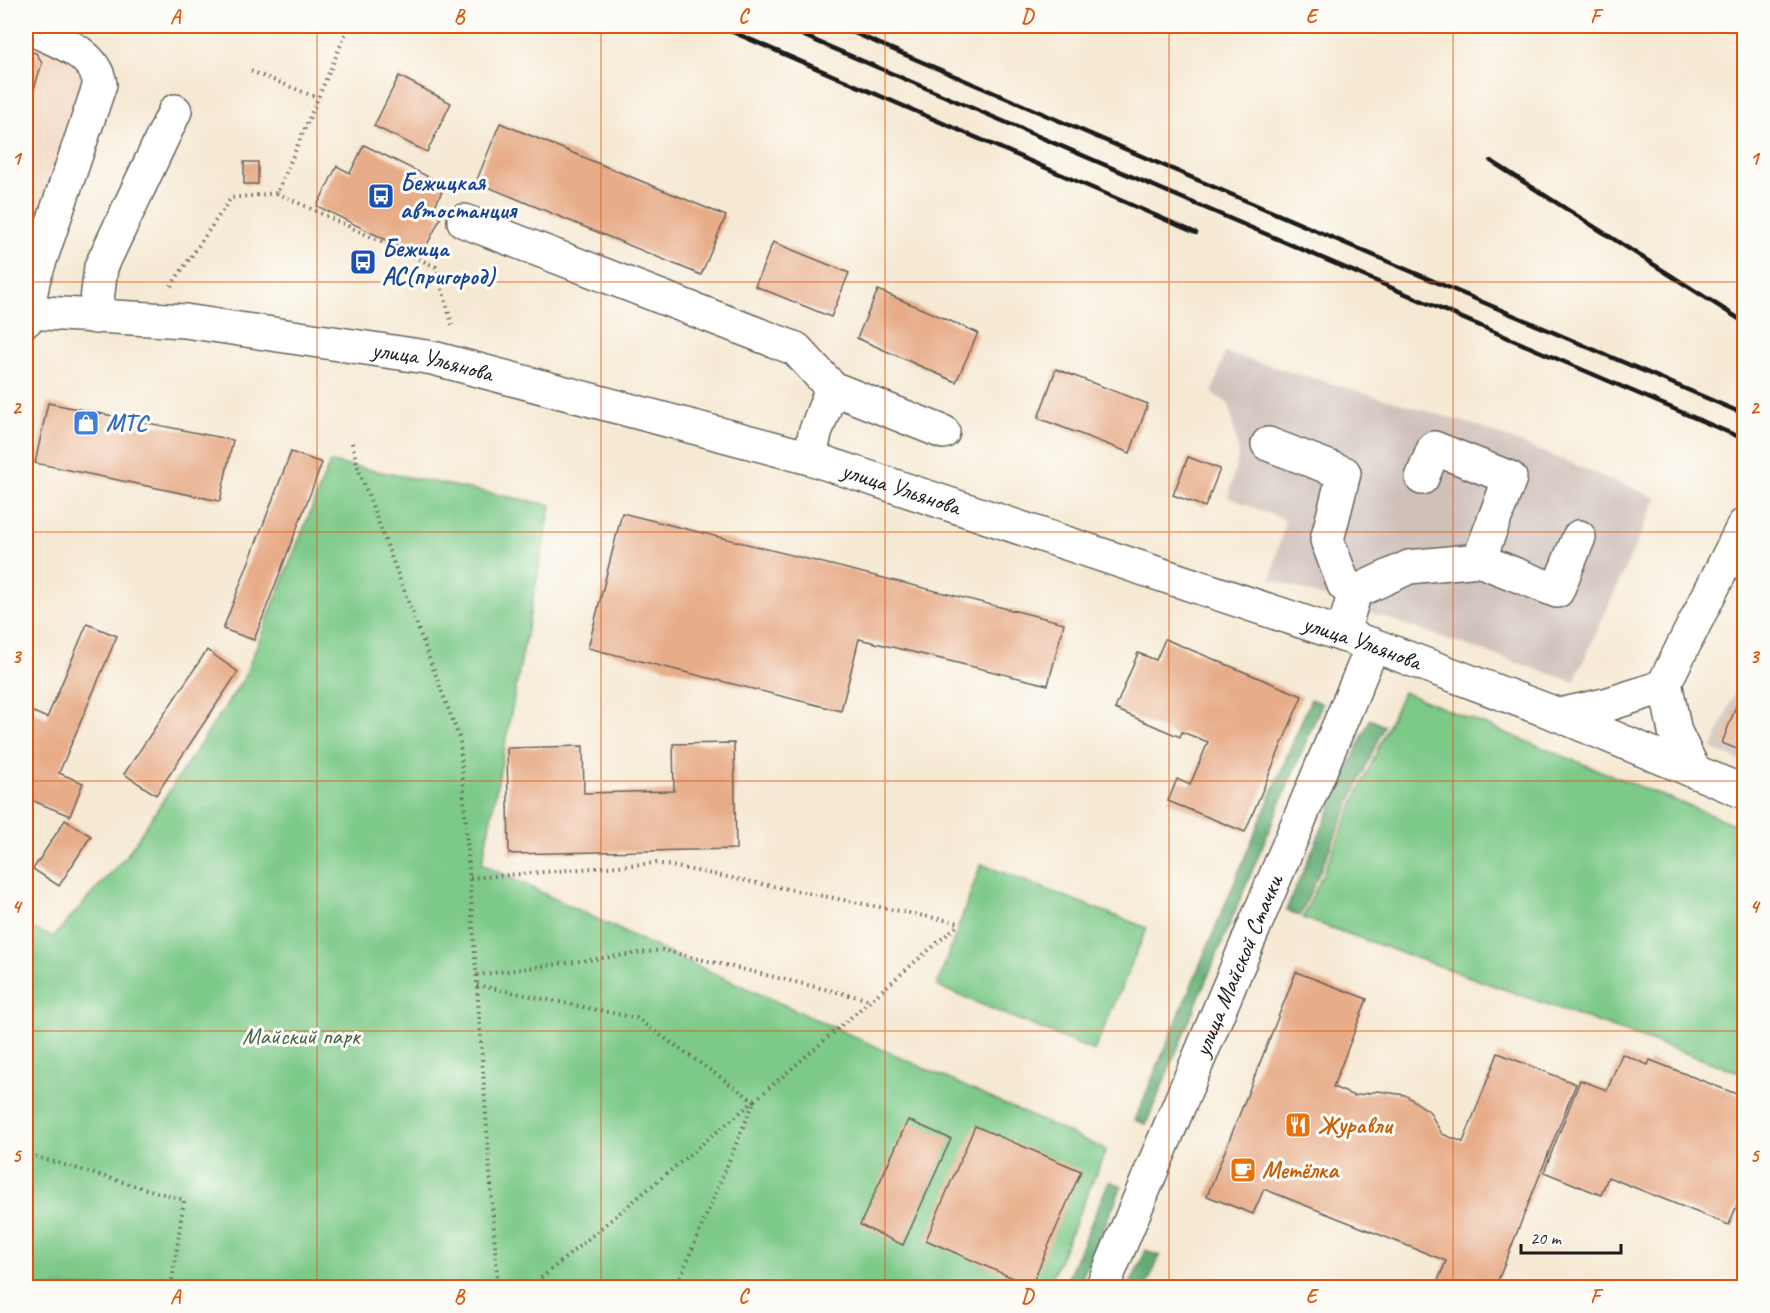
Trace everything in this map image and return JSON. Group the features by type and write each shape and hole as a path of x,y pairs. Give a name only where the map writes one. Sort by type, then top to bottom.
{"main road":[{"path":"26,26 89,58 98,71 100,84 33,281 26,315"},
{"path":"95,317 101,267 175,111"},
{"path":"464,221 796,349 832,388 943,432"},
{"name":"улица Ульянова","path":"26,315 184,321 433,358 810,458 1373,645 1559,715 1744,792"},
{"path":"810,458 815,433 832,388"},
{"path":"1268,444 1344,473 1327,540 1344,585 1355,592"},
{"path":"1422,478 1434,448 1510,478 1479,560"},
{"path":"1694,771 1675,732 1662,685 1744,525"},
{"path":"1342,635 1355,592 1409,567 1479,560 1557,591 1579,537"},
{"name":"улица Майской Стачки","path":"1102,1287 1373,645"},
{"path":"1559,715 1610,704 1662,685"}],"path":[{"path":"277,193 349,26"},
{"path":"251,71 318,98"},
{"path":"170,288 231,198 277,193 436,267 454,331"},
{"path":"352,443 358,468 460,740 498,1287"},
{"path":"470,878 656,863 960,923 754,1101 529,1287"},
{"path":"477,975 662,950 871,1000"},
{"path":"477,986 636,1018 754,1101"},
{"path":"675,1287 754,1101"},
{"path":"26,1157 27,1154 184,1200 171,1287"}],"shaded area":[{"path":"26,26 55,26 101,50 26,262"},
{"path":"1225,353 1475,425 1657,498 1574,682 1271,579 1285,520 1228,497 1239,455 1229,404 1212,393"},
{"path":"1744,668 1744,762 1712,749"}],"green space":[{"name":"Майский парк","path":"330,462 551,505 482,864 662,950 1106,1150 1048,1287 26,1287 26,926 53,937 127,855 244,678"},
{"path":"1403,692 1744,828 1744,1074 1303,918"},
{"path":"1311,699 1322,704 1146,1124 1135,1120"},
{"path":"1370,719 1384,726 1300,916 1286,910"},
{"path":"981,864 1147,928 1094,1051 937,986"},
{"path":"1109,1181 1122,1186 1078,1287 1064,1287"},
{"path":"1146,1250 1160,1256 1146,1287 1129,1287"}],"building":[{"path":"26,51 36,53 42,63 26,115"},
{"path":"399,76 451,103 427,152 374,126"},
{"path":"500,123 726,216 701,275 476,182"},
{"name":"Бежицкая автостанция","path":"364,145 445,185 432,212 441,217 421,257 317,206 337,166 350,173"},
{"path":"244,162 258,162 258,184 244,184"},
{"path":"773,242 849,273 831,317 755,286"},
{"path":"878,290 978,333 956,382 857,338"},
{"path":"1056,369 1148,404 1130,453 1038,418"},
{"path":"48,403 233,440 220,501 35,463"},
{"path":"291,452 322,463 254,640 223,629"},
{"path":"1188,457 1220,469 1205,507 1173,495"},
{"path":"622,513 1064,623 1048,685 859,639 841,711 588,648"},
{"path":"87,624 117,636 59,773 83,783 70,816 26,798 26,719 29,710 47,718"},
{"path":"1165,639 1302,696 1245,832 1168,801 1177,779 1190,785 1208,742 1182,732 1180,737 1115,709 1138,653 1156,660"},
{"path":"207,650 238,672 156,795 124,774"},
{"path":"1738,701 1744,704 1744,752 1722,743"},
{"path":"734,743 736,849 509,854 507,748 583,746 584,793 674,791 673,744"},
{"path":"65,820 91,836 59,886 33,869"},
{"path":"1296,972 1367,999 1333,1087 1354,1096 1378,1091 1405,1095 1429,1111 1442,1134 1463,1142 1498,1053 1576,1084 1495,1288 1435,1288 1446,1261 1264,1189 1253,1214 1207,1196"},
{"path":"1622,1054 1648,1065 1650,1060 1744,1097 1744,1187 1729,1225 1608,1177 1601,1195 1544,1172 1580,1080 1607,1090"},
{"path":"908,1120 951,1139 903,1245 860,1225"},
{"path":"975,1126 1081,1171 1031,1286 926,1240"},
{"path":"1343,1281 1358,1288 1340,1288"}],"railway":[{"path":"719,26 1196,233"},
{"path":"781,26 1744,439"},
{"path":"838,26 1744,414"},
{"path":"1491,161 1744,322"}],"place":[{"name":"Бежицкая автостанция","path":"381,196"},
{"name":"Бежица АС(пригород)","path":"363,262"},
{"name":"МТС","path":"86,423"},
{"name":"Журавли","path":"1298,1125"},
{"name":"Метёлка","path":"1243,1170"}]}
